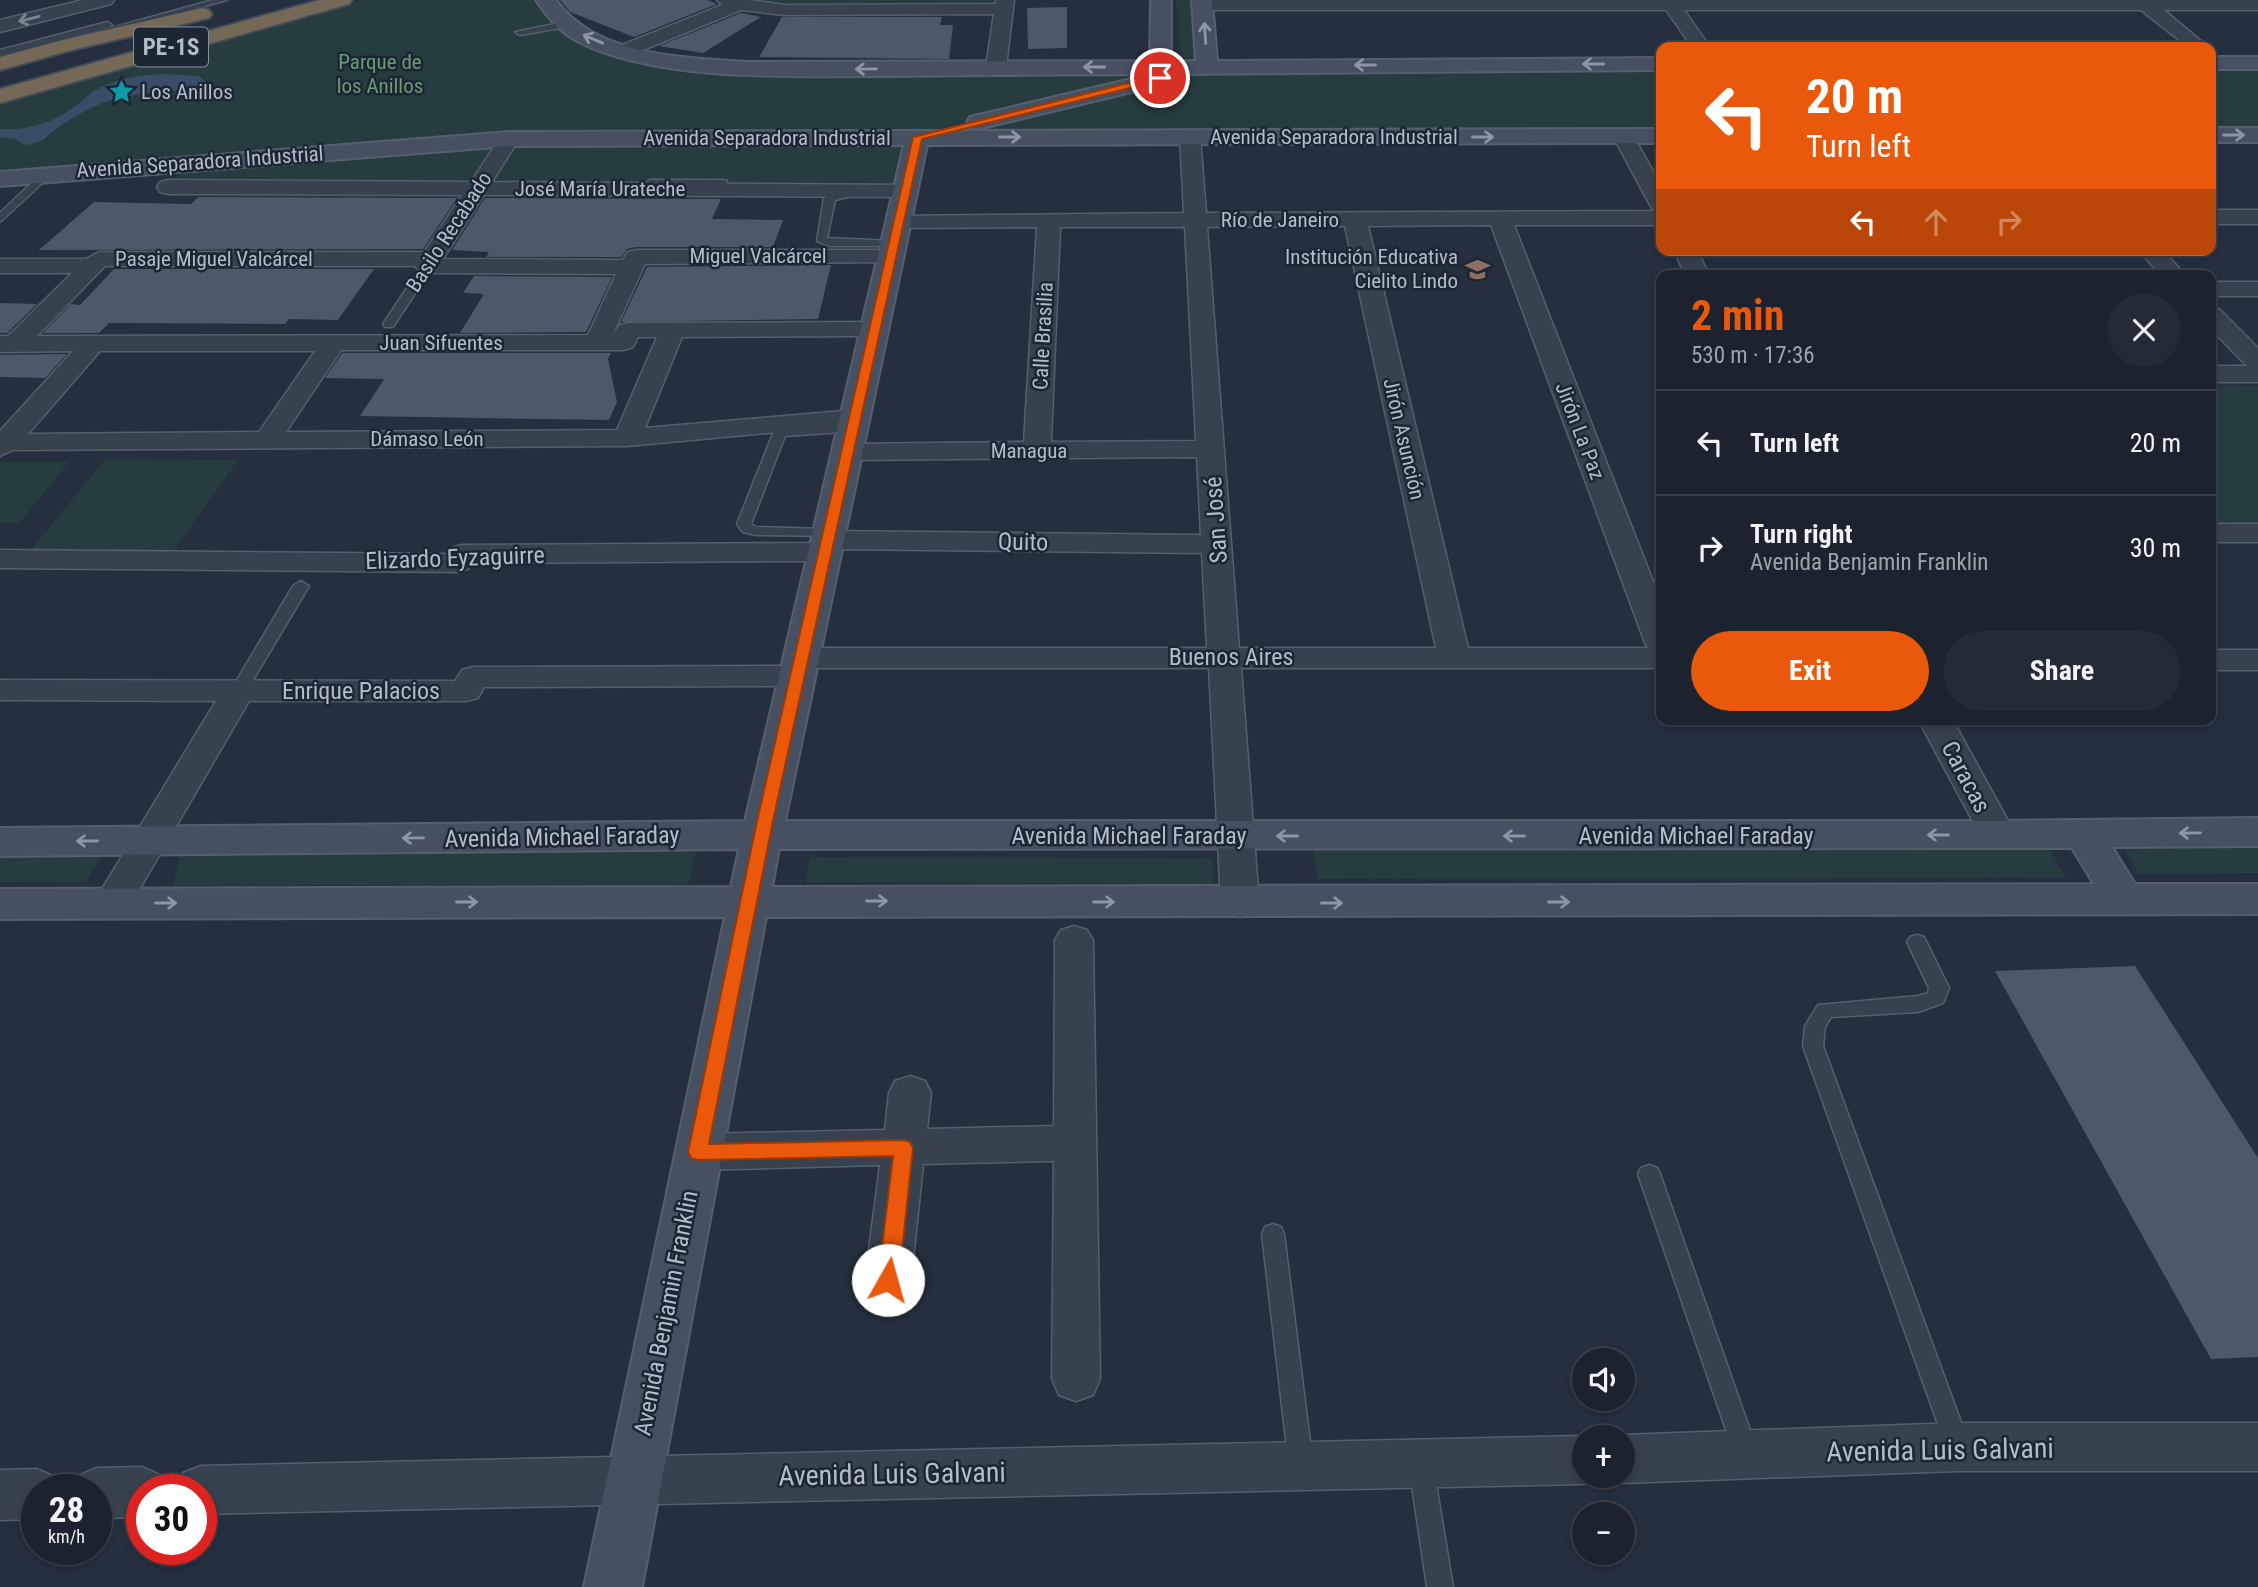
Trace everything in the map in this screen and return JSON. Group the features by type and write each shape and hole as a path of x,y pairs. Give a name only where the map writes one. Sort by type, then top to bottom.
{"highway":[{"name":"PE-1S","path":"0,42 167,0"},
{"name":"PE-1S","path":"0,75 293,0"},
{"name":"PE-1S","path":"0,90 175,39 293,0"},
{"name":"PE-1S","path":"0,96 342,0"},
{"name":"PE-1S","path":"0,62 245,1"}],"street":[{"path":"0,26 106,0"},
{"path":"546,0 550,10 564,25 624,51 685,62 775,70 996,67 1161,72"},
{"path":"1161,0 1161,72"},
{"path":"624,51 733,2 785,10 1004,4 996,67"},
{"path":"1670,2 1697,42"},
{"path":"1207,66 1203,3 2142,2 2258,5"},
{"path":"2142,2 2193,42"},
{"path":"2216,61 2258,63"},
{"path":"917,137 1161,72 1207,66 1656,64"},
{"path":"2216,135 2258,135"},
{"path":"1623,136 1656,196"},
{"name":"Avenida Separadora Industrial","path":"0,179 509,139 1656,136"},
{"name":"Avenida Benjamin Franklin","path":"613,1587 748,901 917,137"},
{"name":"San José","path":"1190,137 1240,903"},
{"name":"Basilo Recabado","path":"429,262 509,139"},
{"name":"José María Urateche","path":"168,187 478,186 899,221"},
{"path":"2216,217 2258,217"},
{"name":"Río de Janeiro","path":"899,221 1656,218"},
{"name":"Jirón La Paz","path":"1500,219 1656,630"},
{"name":"Jirón Asunción","path":"1355,220 1454,657"},
{"name":"Miguel Valcárcel","path":"429,262 631,267 636,257 899,221"},
{"name":"Calle Brasilia","path":"1037,451 1049,221"},
{"path":"2156,256 2168,270"},
{"name":"Pasaje Miguel Valcárcel","path":"0,266 92,266 99,259 429,262"},
{"path":"8,344 92,266"},
{"path":"597,342 631,267"},
{"path":"2216,289 2258,289"},
{"path":"2216,320 2258,363"},
{"name":"Juan Sifuentes","path":"8,344 624,342 629,330 875,329"},
{"path":"627,438 673,330"},
{"path":"268,439 332,343"},
{"path":"2,444 93,344"},
{"path":"2216,374 2258,374"},
{"name":"Managua","path":"851,433 1037,451 1211,449"},
{"name":"Dámaso León","path":"2,444 851,433"},
{"path":"2216,533 2258,533"},
{"name":"Quito","path":"827,542 1218,544"},
{"name":"Elizardo Eyzaguirre","path":"0,559 457,563 462,554 827,542"},
{"name":"Buenos Aires","path":"799,667 1225,657 1656,658"},
{"path":"2216,660 2258,660"},
{"name":"Enrique Palacios","path":"0,690 466,691 473,677 799,667"},
{"path":"112,904 239,690"},
{"name":"Caracas","path":"1938,725 1997,835"},
{"name":"Avenida Michael Faraday","path":"0,842 762,835 1997,835 2258,832"},
{"path":"2084,834 2123,899"},
{"path":"0,904 2258,899"},
{"path":"1073,940 1076,1379"},
{"path":"888,1280 910,1093"},
{"path":"698,1152 1076,1143"},
{"name":"Avenida Luis Galvani","path":"1635,1459 1958,1447 2258,1447"},
{"name":"Avenida Luis Galvani","path":"217,1490 1572,1460"},
{"path":"0,1495 21,1494"}],"lane":[{"path":"0,53 201,0"},
{"path":"0,62 223,0"},
{"path":"520,32 564,25"},
{"path":"0,219 47,174"},
{"path":"478,186 723,183"},
{"path":"841,194 899,221 829,243 821,239 830,198 841,194"},
{"name":"Basilo Recabado","path":"389,324 429,262"},
{"path":"827,542 756,531 748,529 744,524 779,434 786,431 851,433"},
{"path":"239,690 301,586"},
{"path":"1917,942 1939,988 1936,998 1918,1004 1825,1010 1815,1026 1813,1046 1958,1447"},
{"path":"1649,1174 1747,1456"},
{"path":"1273,1234 1301,1466"},
{"path":"1420,1463 1440,1587"}],"green space":[{"name":"Parque de los Anillos","path":"364,0 533,0 556,26 682,65 1144,69 1144,78 914,134 503,142 0,176 0,102"},
{"path":"740,0 997,0 996,6 787,7"},
{"path":"1176,0 1190,0 1195,58 1181,58"},
{"path":"2216,70 2258,70 2258,131 2216,131"},
{"path":"1210,71 1656,71 1656,133 951,134"},
{"path":"912,139 901,188 480,187 506,147"},
{"path":"502,147 474,187 171,185 188,166"},
{"path":"2216,385 2258,386 2258,526 2216,526"},
{"path":"105,459 238,460 170,556 27,555"},
{"path":"0,462 69,462 20,523 0,523"},
{"path":"2258,845 2258,873 2139,874 2122,846"},
{"path":"2048,846 2066,878 1318,879 1313,850"},
{"path":"106,849 86,882 0,882 0,850"},
{"path":"696,852 688,885 174,885 180,853"},
{"path":"810,857 1212,858 1214,884 805,882"}],"water":[{"path":"163,74 199,76 209,85 140,94 100,104 56,129 43,140 25,145 15,139 0,137 0,129 29,127 56,118 111,83 133,77"}],"building":[{"path":"560,0 707,0 717,4 634,37 570,12"},
{"path":"1067,7 1067,48 1028,49 1027,8"},
{"path":"741,13 761,17 703,53 659,46"},
{"path":"782,17 942,17 940,25 953,25 949,59 759,57"},
{"path":"198,197 457,198 423,249 39,250 94,202 191,204"},
{"path":"485,198 721,199 712,219 783,220 773,247 636,247 627,249 622,257 486,257 489,252 452,250"},
{"path":"831,265 818,319 621,322 647,267"},
{"path":"114,269 374,269 338,320 289,319 285,324 109,323 99,333 43,333 71,304 80,305"},
{"path":"474,276 612,277 586,332 460,333 484,294 463,293"},
{"path":"0,303 37,304 7,333 0,333"},
{"path":"342,353 611,353 608,359 617,402 609,420 360,416 384,379 325,378"},
{"path":"67,354 45,378 0,377 0,355"},
{"path":"2135,966 2258,1158 2258,1357 2211,1359 1995,971"}],"place":[{"name":"Los Anillos","path":"121,92"},
{"name":"Institución Educativa Cielito Lindo","path":"1478,269"}],"route":[{"path":"888,1280 904,1148 698,1152 765,821 917,137 1160,78"}]}
